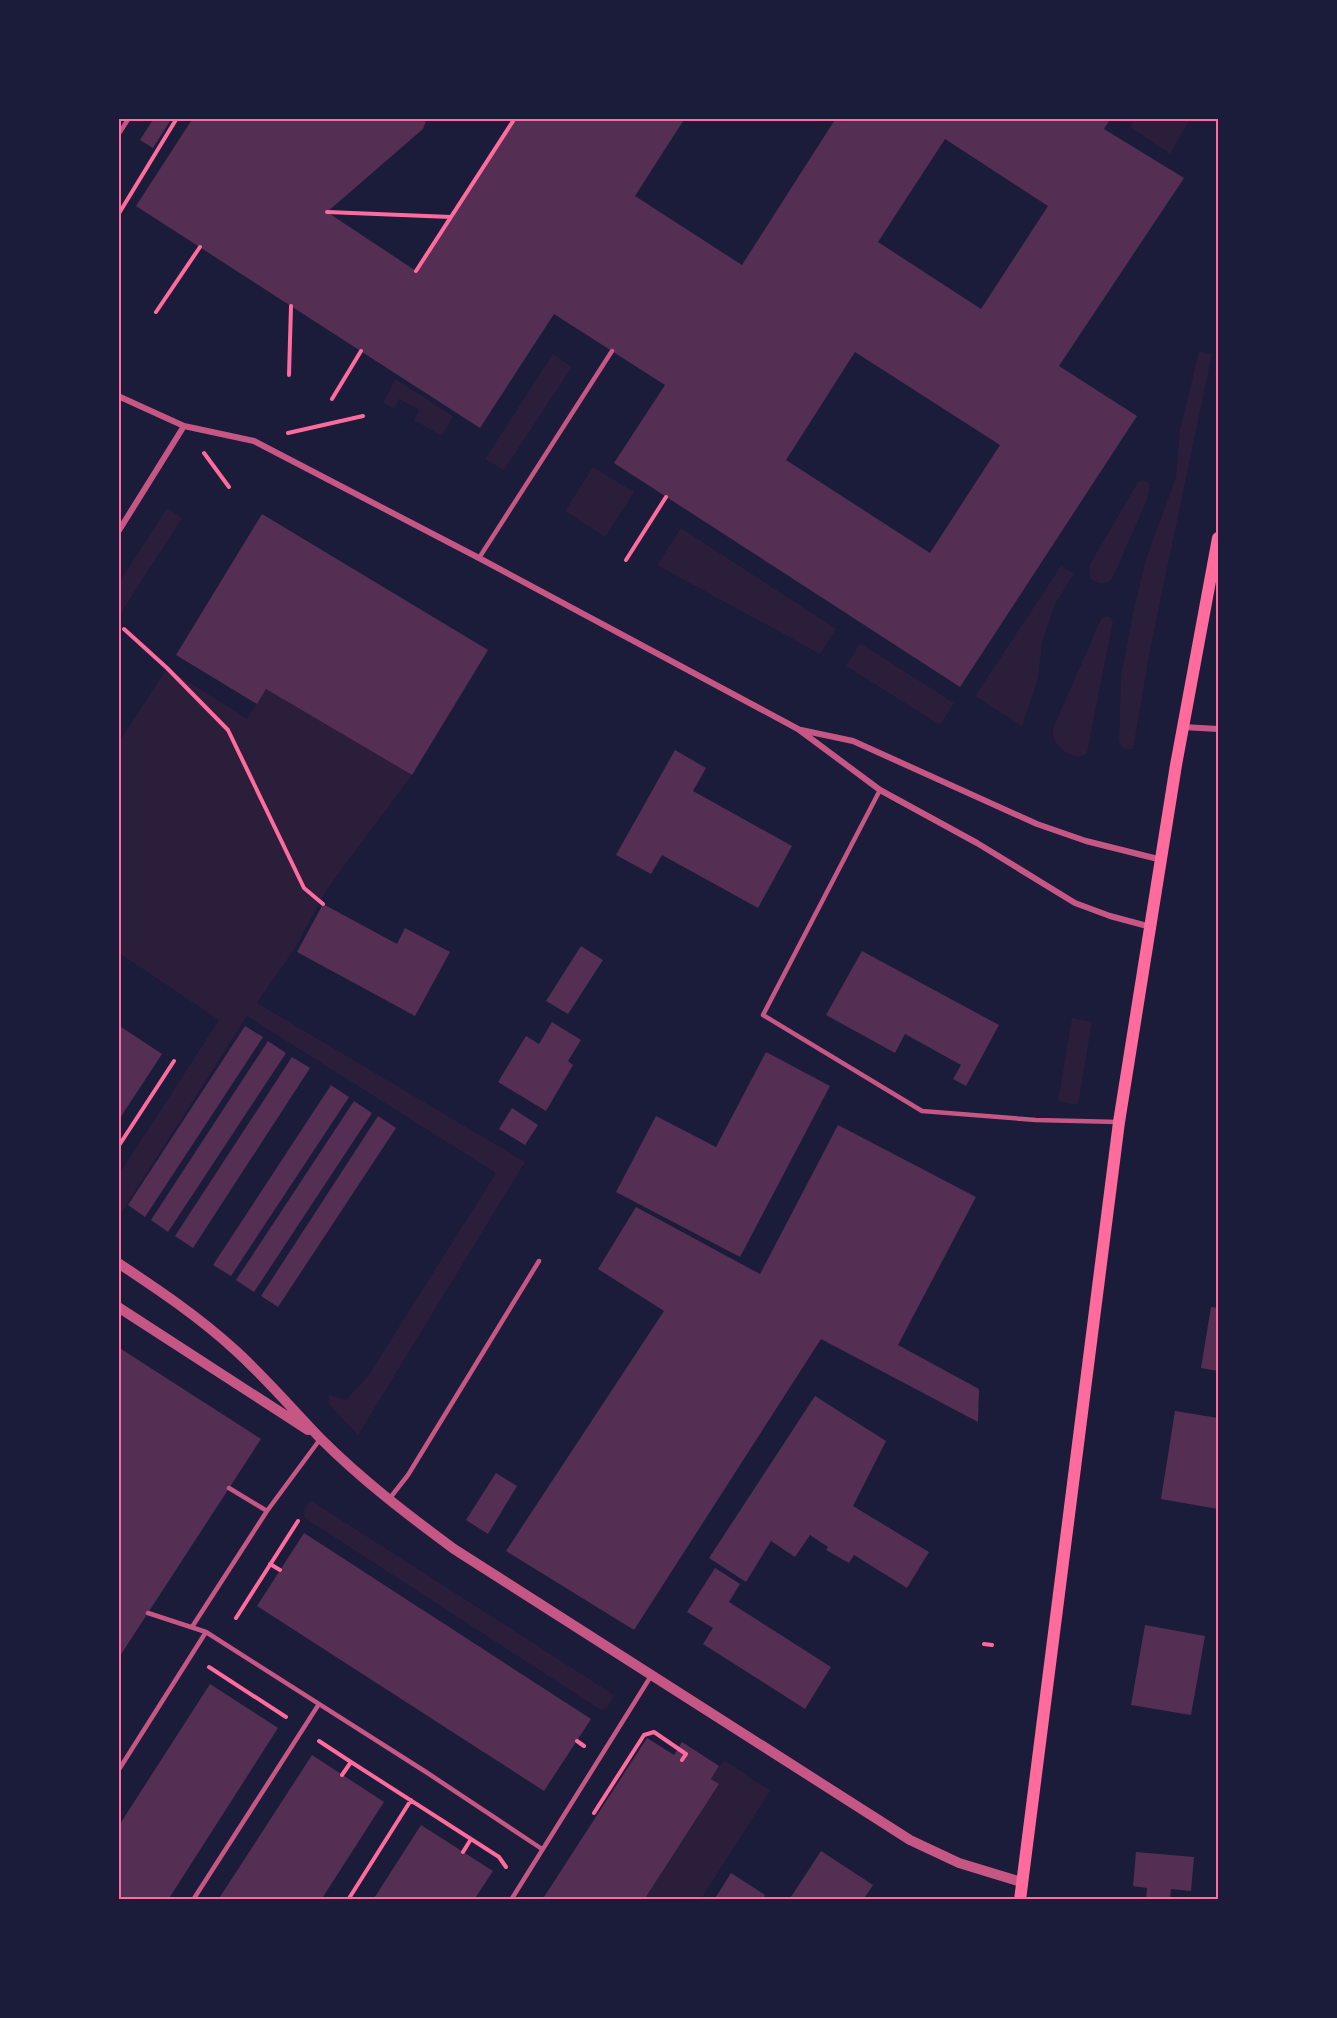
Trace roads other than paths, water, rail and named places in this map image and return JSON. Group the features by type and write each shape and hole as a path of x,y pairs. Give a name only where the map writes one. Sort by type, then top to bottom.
{"main road":[{"path":"1020,1899 1119,1122 1183,727 1218,538"}],"street":[{"path":"118,396 184,426 254,441 479,558 798,729 880,790 976,843 1075,903 1110,916 1151,927"},
{"path":"118,532 184,426"},
{"path":"1183,727 1218,729"},
{"path":"798,729 853,741 1036,824 1086,841 1162,860"},
{"path":"118,1263 176,1301 235,1350 279,1391 321,1438 389,1500 454,1549 910,1840 959,1863 1022,1882"},
{"path":"118,1307 321,1438"}],"lane":[{"path":"118,135 129,118"},
{"path":"479,558 612,351"},
{"path":"880,790 763,1015 922,1111 1036,1120 1119,1122"},
{"path":"389,1500 408,1475 539,1261"},
{"path":"192,1627 267,1511 321,1438"},
{"path":"229,1488 267,1511"},
{"path":"148,1613 206,1632 543,1849"},
{"path":"118,1772 206,1632"},
{"path":"511,1899 651,1676"},
{"path":"193,1899 319,1704"}]}
